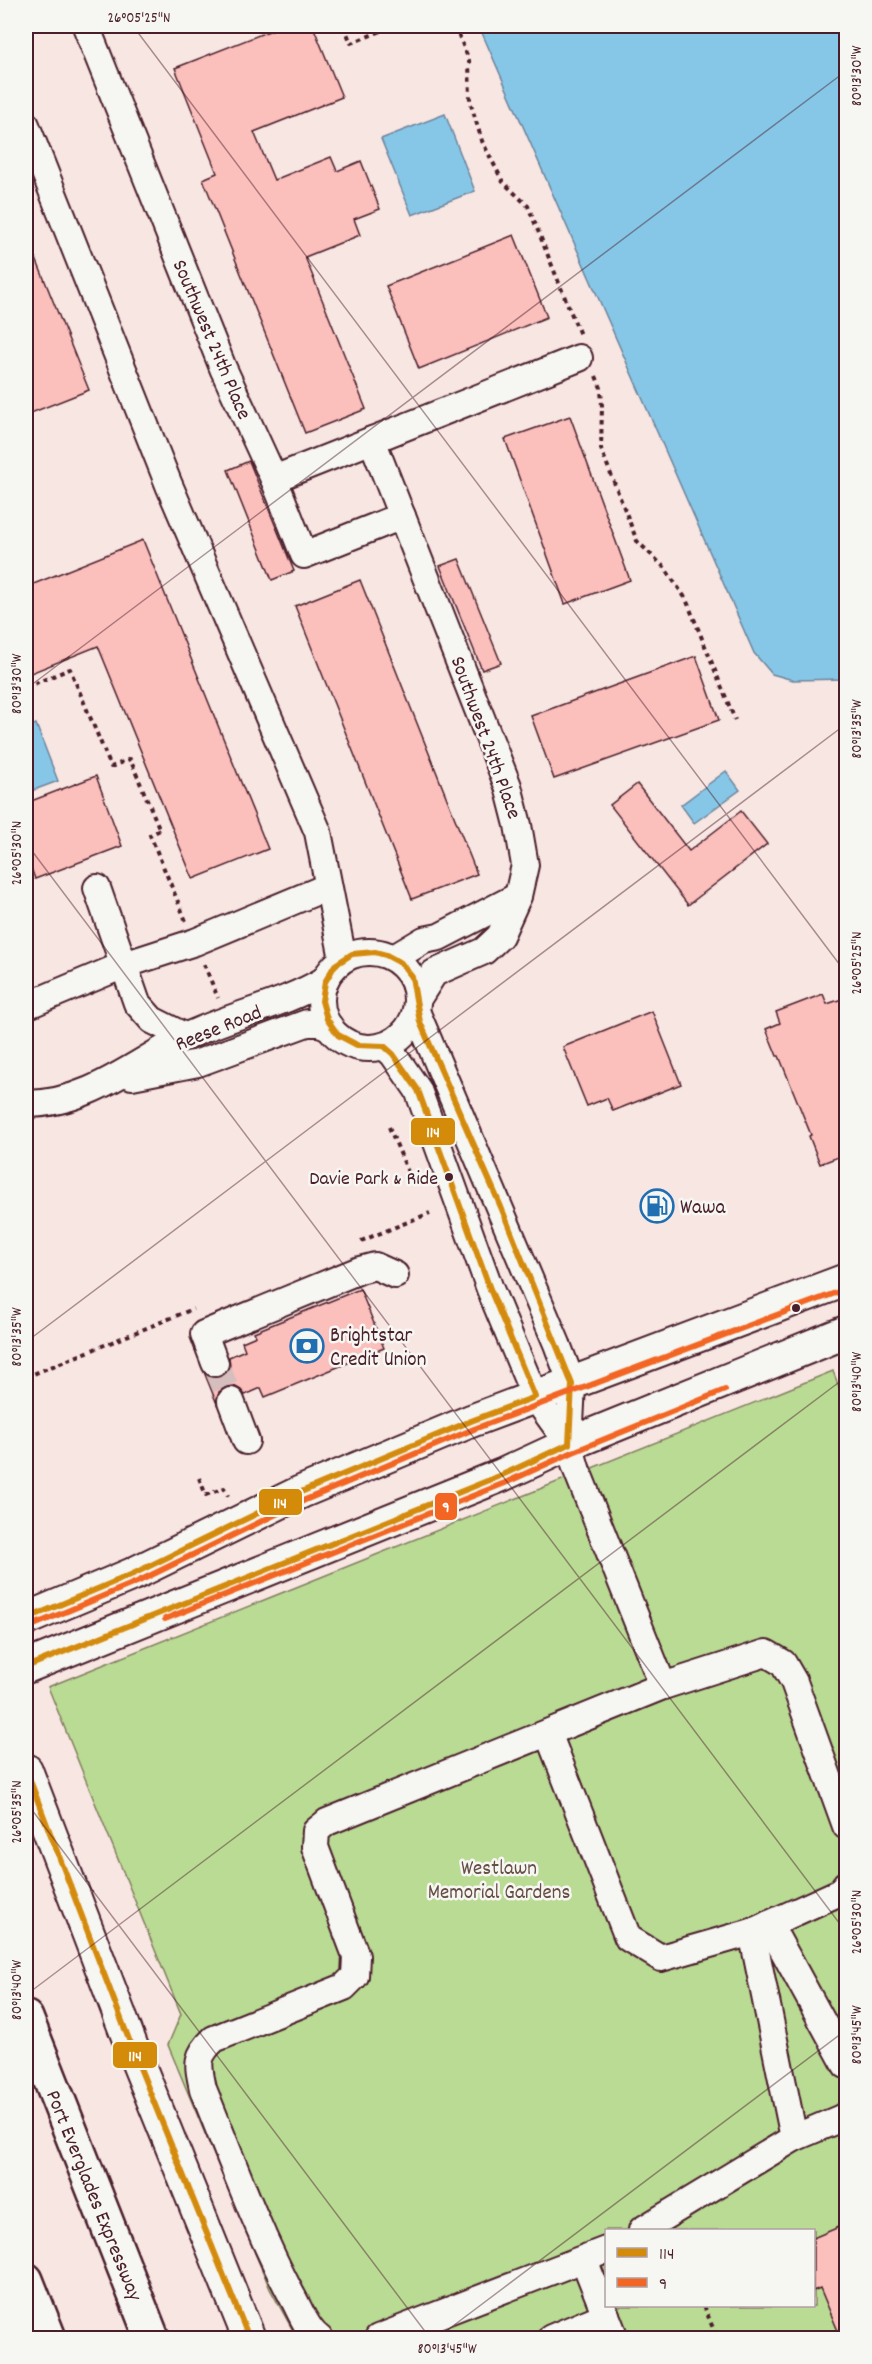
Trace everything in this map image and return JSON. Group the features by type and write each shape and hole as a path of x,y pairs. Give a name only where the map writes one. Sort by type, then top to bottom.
{"highway":[{"name":"Port Everglades Expressway","path":"26,2018 152,2338"},
{"path":"26,2280 49,2338"}],"main road":[{"path":"26,1619 133,1574 322,1483 471,1421 846,1280"},
{"path":"26,1667 502,1475 569,1444 846,1332"},
{"path":"26,1770 136,2058 249,2338"}],"street":[{"name":"Southwest 24th Place","path":"86,26 223,368 274,479 304,555 402,516"},
{"path":"26,125 164,474 318,832 343,959"},
{"path":"274,479 579,358"},
{"name":"Southwest 24th Place","path":"372,440 508,786 525,865 518,896 501,936 484,951 434,973 417,1005"},
{"path":"26,1006 124,965 195,942 327,887"},
{"path":"97,888 137,1003 152,1020 186,1037"},
{"path":"394,958 424,940 439,937 518,896"},
{"path":"381,953 394,958 411,976 416,987 417,1005 412,1023 404,1033 384,1046 369,1048 354,1045 341,1038 330,1027 324,1016 321,1004 325,980 343,959 355,954 381,953"},
{"name":"Reese Road","path":"114,1080 186,1037 299,995 325,980"},
{"path":"417,1005 572,1384 569,1444"},
{"name":"Reese Road","path":"26,1104 64,1097 114,1080 198,1063 307,1023 319,1023 330,1027"},
{"path":"384,1046 393,1054 418,1090 490,1289 535,1397 569,1444 578,1474 663,1686"},
{"path":"215,1363 204,1334 360,1270 375,1266 395,1275"},
{"path":"231,1401 246,1441"},
{"path":"319,2338 304,2319 276,2266 202,2089 198,2066 202,2051 214,2039 344,1987 355,1976 357,1956 315,1847 316,1831 327,1822 663,1686 766,1653 783,1663 794,1682 846,1826"},
{"path":"548,1733 628,1938 661,1958 760,1928 840,1892 846,1884"},
{"path":"760,1928 846,2065"},
{"path":"760,1928 794,2138"},
{"path":"644,2229 794,2138 846,2116"},
{"path":"378,2338 404,2334 596,2255 605,2298"},
{"path":"551,2338 611,2327 607,2307"}],"path":[{"path":"344,26 351,43 394,26"},
{"path":"26,687 70,669 111,767 130,759 160,830 150,835 228,1021"},
{"path":"389,1127 408,1172"},
{"path":"199,1478 206,1495 224,1488 242,1520"},
{"path":"704,2307 717,2338"}],"green space":[{"name":"Westlawn Memorial Gardens","path":"833,1371 846,1406 846,2338 297,2338 270,2289 168,2045 181,2014 48,1687"}],"water":[{"path":"479,26 846,26 846,679 793,680 772,674 754,653"},
{"path":"445,114 475,191 412,215 381,139"},
{"path":"36,724 58,781 34,790 26,769 26,728"},
{"path":"726,771 740,790 694,823 681,805"}],"building":[{"path":"282,26 313,26 342,97 254,132 274,180 331,157 337,171 361,161 380,209 354,219 360,235 305,257 366,409 305,433 203,179 217,173 175,68"},
{"path":"26,234 89,390 26,415"},
{"path":"514,235 547,317 419,369 386,286"},
{"path":"570,416 630,580 565,604 505,439"},
{"path":"249,461 294,571 272,580 228,470"},
{"path":"143,540 268,849 193,879 98,646 26,675 26,587"},
{"path":"459,559 501,663 482,670 440,566"},
{"path":"360,580 477,874 412,899 295,606"},
{"path":"696,656 719,720 554,779 531,716"},
{"path":"96,776 122,846 35,879 26,854 26,803"},
{"path":"637,784 689,851 741,811 767,844 688,905 610,805"},
{"path":"823,994 827,1004 842,999 846,1011 846,1154 820,1164 809,1136 811,1135 766,1029 780,1023 776,1012"},
{"path":"652,1011 681,1084 613,1111 607,1098 587,1106 563,1047"},
{"path":"360,1289 384,1348 265,1397 261,1388 245,1395 234,1386 226,1387 219,1392 217,1404 204,1372 212,1378 221,1377 230,1366 229,1357 245,1350 242,1342 256,1336 254,1332"},
{"path":"839,2227 846,2245 846,2338 841,2338 820,2288 815,2290 815,2237"}],"tunnel":[{"path":"215,1363 231,1401"}],"transit line":[{"name":"114","path":"26,1619 133,1574 301,1492 471,1421 535,1397 490,1289 418,1090 393,1054 384,1046 357,1045 338,1035 327,1019 322,1001 325,982 335,965 352,954 375,952 401,963 412,977 420,1022 501,1207 572,1384 569,1444 502,1475 26,1667"},
{"name":"9","path":"29,1627 137,1582 305,1500 474,1429 846,1289"},
{"name":"9","path":"165,1619 505,1483 573,1452 725,1390"},
{"name":"114","path":"26,1770 136,2058 249,2338"}],"place":[{"name":"Davie Park & Ride","path":"449,1177"},
{"name":"Wawa","path":"657,1206"},
{"name":"Brightstar Credit Union","path":"307,1346"}]}
